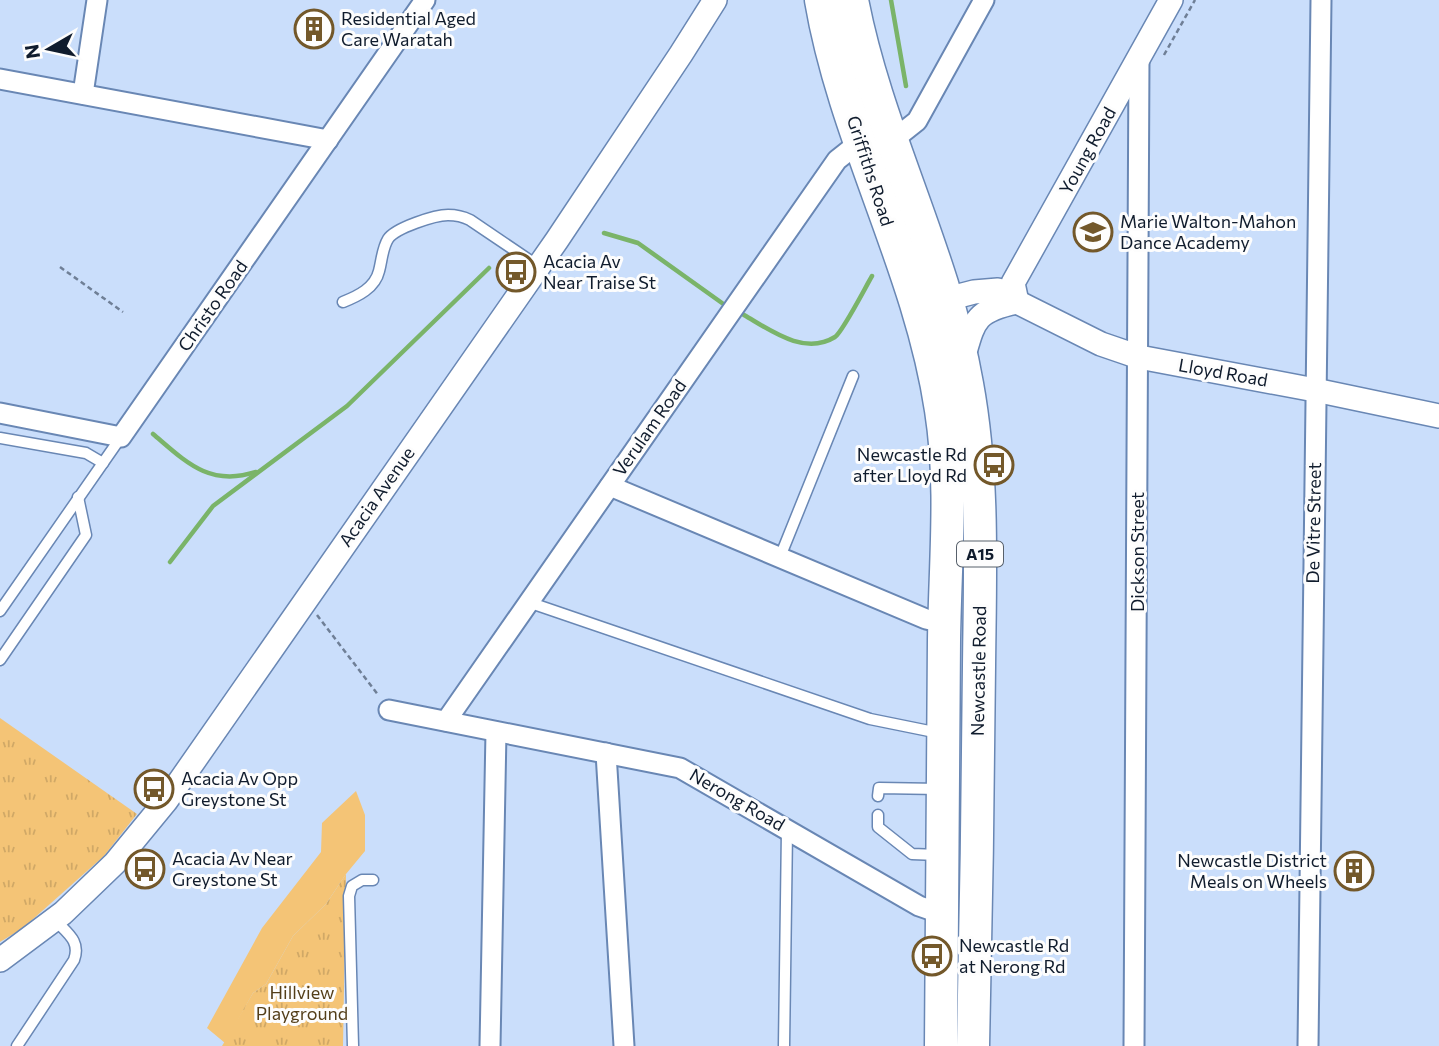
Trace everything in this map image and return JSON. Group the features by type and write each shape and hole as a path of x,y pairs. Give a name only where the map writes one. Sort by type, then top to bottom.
{"highway":[{"name":"Griffiths Road","path":"821,0 834,60 926,340"},
{"name":"Griffiths Road","path":"852,0 862,44 947,299"},
{"name":"Newcastle Road","path":"947,299 963,359 976,444 979,500 973,1046"},
{"name":"Newcastle Road","path":"926,340 942,410 948,505 944,623 941,1046"},
{"path":"942,914 976,918"}],"street":[{"path":"83,94 97,0"},
{"name":"Christo Road","path":"121,437 425,0"},
{"name":"Acacia Avenue","path":"0,960 54,919 115,863 166,801 538,267 715,0"},
{"path":"893,140 917,121 984,0"},
{"name":"Young Road","path":"1017,302 1013,283 1171,0"},
{"name":"De Vitre Street","path":"1308,1046 1321,0"},
{"name":"Dickson Street","path":"1134,1046 1139,59"},
{"path":"0,79 328,140"},
{"name":"Verulam Road","path":"446,720 837,160 861,141"},
{"name":"Lloyd Road","path":"947,299 995,290 1101,344 1139,357 1439,416"},
{"path":"926,340 938,310 947,299"},
{"path":"963,359 977,319 991,309 1017,302"},
{"path":"0,413 121,437"},
{"path":"610,486 926,619 944,623"},
{"name":"Nerong Road","path":"389,710 680,768 919,906 942,914"},
{"path":"490,1046 496,732"},
{"path":"606,753 624,1046"}],"lane":[{"path":"343,302 361,294 373,284 379,274 383,251 390,236 401,228 444,215 458,215 470,220 538,267"},
{"path":"780,557 853,376"},
{"name":"Christo Road","path":"0,611 121,437"},
{"path":"0,438 86,453 103,463"},
{"path":"0,660 86,535 78,497"},
{"path":"528,602 870,719 924,732 943,733"},
{"path":"878,796 879,788 943,790"},
{"path":"878,815 878,827 912,854 942,856"},
{"path":"784,1046 787,829"},
{"path":"353,1046 349,896 352,886 362,880 373,880"},
{"path":"16,1046 78,951 76,943 54,919"}],"path":[{"path":"1164,55 1195,0"},
{"path":"60,267 123,312"},
{"path":"306,600 389,710"}],"green space":[{"path":"0,718 137,814 104,856 23,928 0,942"},
{"path":"356,791 365,815 365,851 326,904 293,936 266,984 253,993 225,1043 207,1028 262,928 321,852 322,823"},
{"name":"Hillview Playground","path":"346,874 343,1046 222,1046 253,993 266,984 293,936 326,904"}],"waterway":[{"path":"891,0 906,86"},
{"path":"604,233 638,243 722,303"},
{"path":"170,562 213,506 347,406 489,268"},
{"path":"744,315 788,339 811,344 823,342 839,333 872,276"},
{"path":"153,434 176,454 211,474 239,476 256,472"}],"place":[{"name":"Residential Aged Care Waratah","path":"314,29"},
{"name":"Marie Walton-Mahon Dance Academy","path":"1093,232"},
{"name":"Acacia Av Near Traise St","path":"516,272"},
{"name":"Newcastle Rd after Lloyd Rd","path":"994,465"},
{"name":"Acacia Av Opp Greystone St","path":"154,789"},
{"name":"Acacia Av Near Greystone St","path":"145,869"},
{"name":"Newcastle District Meals on Wheels","path":"1354,871"},
{"name":"Newcastle Rd at Nerong Rd","path":"932,956"}]}
